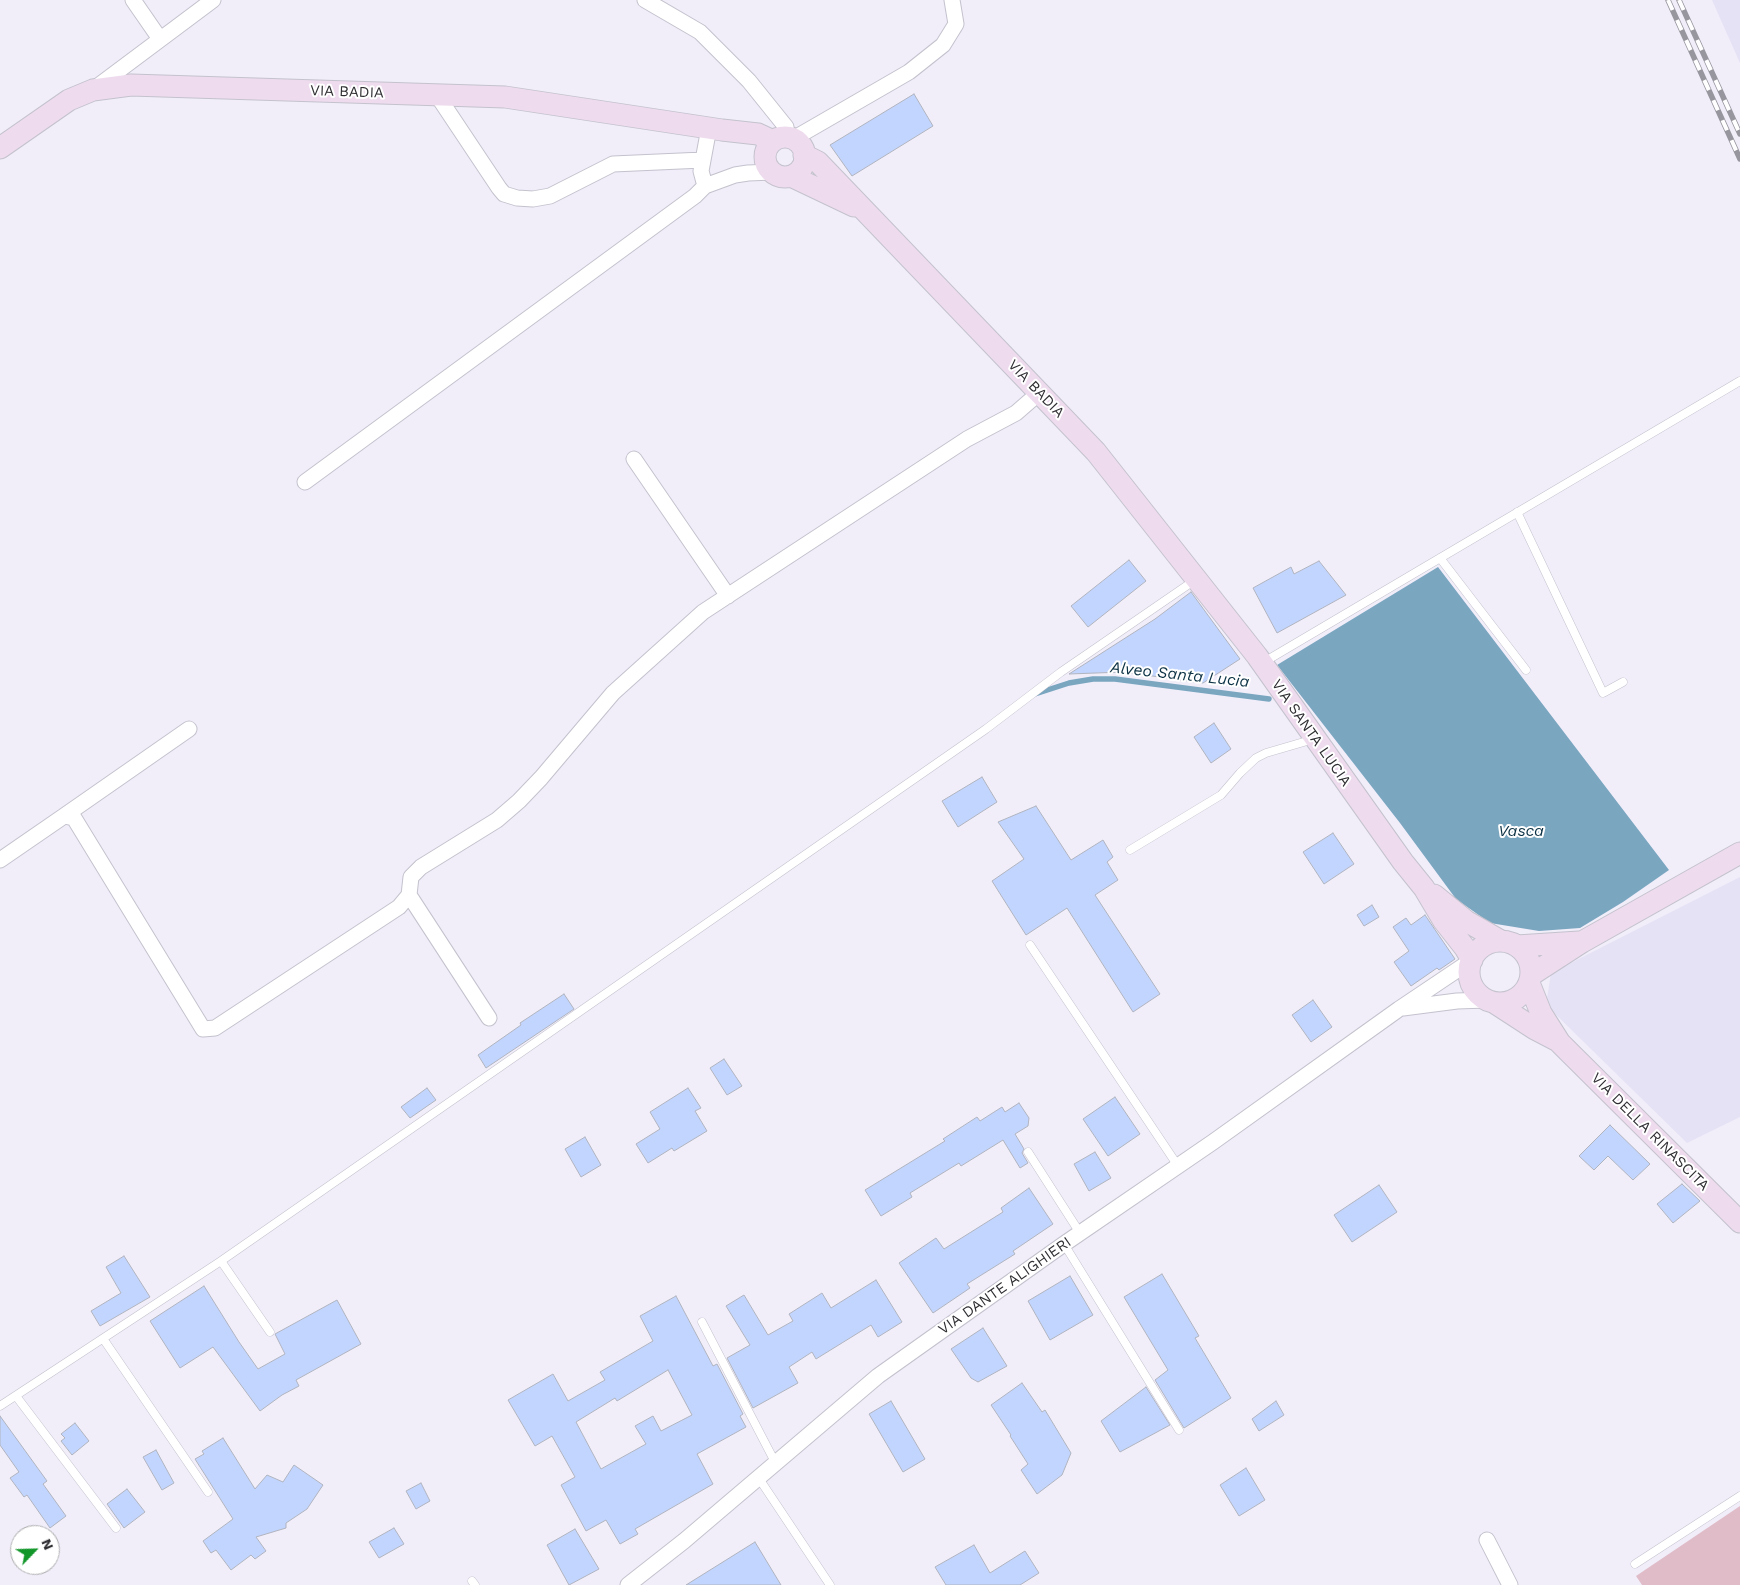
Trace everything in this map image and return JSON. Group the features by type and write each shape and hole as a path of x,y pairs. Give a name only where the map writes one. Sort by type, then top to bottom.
{"main road":[{"name":"VIA BADIA","path":"0,148 69,100 93,90 131,85 505,97 709,128 784,154 863,210 1096,452 1197,579"},
{"name":"VIA SANTA LUCIA","path":"1197,579 1262,663 1403,862 1424,888 1443,920 1472,960"},
{"path":"1582,942 1487,944 1480,949 1472,960 1470,969 1472,984 1475,990 1491,1002 1504,1003 1519,997 1530,979 1582,942 1740,853"},
{"name":"VIA SANTA LUCIA","path":"1424,888 1466,920 1509,944"},
{"path":"1509,944 1528,958 1530,979"},
{"name":"VIA DELLA RINASCITA","path":"1530,979 1541,1013 1560,1043 1740,1222"},
{"name":"VIA DELLA RINASCITA","path":"1491,1002 1560,1043"}],"street":[{"path":"132,0 160,39"},
{"path":"93,90 213,0"},
{"path":"645,0 700,32 749,81 786,127 784,154"},
{"path":"305,482 695,196 705,186 735,175 748,173 784,154 909,72 943,45 956,24 952,0"},
{"path":"436,95 499,188 504,194 517,198 533,199 550,196 613,164 703,160"},
{"path":"705,186 700,171 709,128"},
{"path":"64,816 74,818 203,1029 215,1028 399,907 409,895 411,877 421,867 497,820 519,801 613,693 703,612 967,438 1016,413 1039,393"},
{"path":"634,459 728,596"},
{"path":"0,860 189,729"},
{"path":"409,895 489,1018"},
{"name":"VIA DANTE ALIGHIERI","path":"628,1585 684,1541 878,1376 1399,1009 1472,960"},
{"name":"VIA DANTE ALIGHIERI","path":"1399,1009 1457,1001 1491,1002"},
{"path":"1487,1540 1510,1585"}],"lane":[{"path":"1262,663 1740,380"},
{"path":"1517,512 1603,693 1623,682"},
{"path":"1440,558 1526,670"},
{"path":"0,1406 104,1340 222,1261 969,740 1061,672 1197,579"},
{"path":"1130,850 1221,795 1240,772 1256,758 1266,753 1316,738"},
{"path":"1030,945 1178,1166"},
{"path":"1028,1152 1080,1233"},
{"path":"1064,1244 1179,1430"},
{"path":"222,1261 270,1332"},
{"path":"702,1322 775,1462"},
{"path":"104,1340 208,1492"},
{"path":"16,1396 116,1528"},
{"path":"758,1477 830,1585"},
{"path":"1635,1564 1740,1496"}],"shaded area":[{"path":"1712,0 1740,0 1740,63"},
{"path":"1740,877 1740,1117 1687,1143 1546,1005 1551,973"},
{"path":"1740,1506 1740,1585 1642,1585 1636,1576"}],"water":[{"name":"Vasca","path":"1438,567 1669,870 1623,902 1580,928 1539,931 1490,923 1456,899 1400,823 1277,665"}],"building":[{"path":"914,94 933,126 852,176 830,145"},
{"path":"1129,560 1146,581 1088,627 1071,606"},
{"path":"1319,561 1346,595 1277,633 1253,588 1291,567 1294,574"},
{"path":"1191,592 1240,659 1203,683 1123,672 1069,674 1155,619"},
{"path":"1214,723 1231,749 1211,763 1194,737"},
{"path":"982,777 997,802 958,827 942,801"},
{"path":"1036,806 1071,860 1103,840 1113,857 1107,862 1118,880 1095,895 1160,994 1133,1012 1067,908 1026,935 992,881 1024,859 998,822"},
{"path":"1333,833 1354,864 1324,884 1303,852"},
{"path":"1372,905 1379,917 1364,926 1357,915"},
{"path":"1425,915 1455,959 1439,970 1437,968 1411,986 1394,962 1409,951 1393,927 1406,918 1411,925"},
{"path":"564,994 574,1009 486,1068 478,1055 521,1025 520,1023"},
{"path":"1313,1000 1332,1027 1311,1042 1292,1015"},
{"path":"724,1059 742,1086 727,1095 710,1068"},
{"path":"427,1088 436,1100 410,1118 401,1107"},
{"path":"688,1088 701,1108 695,1111 707,1131 674,1151 672,1148 648,1163 636,1144 660,1129 650,1112"},
{"path":"1115,1097 1140,1134 1108,1156 1083,1119"},
{"path":"1019,1103 1029,1118 1028,1126 1015,1134 1024,1149 1022,1153 1028,1163 1020,1168 1003,1140 961,1166 959,1163 910,1193 912,1197 881,1216 865,1190 945,1141 943,1139 977,1117 980,1121 1002,1107 1005,1112"},
{"path":"1610,1125 1650,1164 1633,1180 1608,1156 1594,1170 1579,1156"},
{"path":"585,1137 601,1165 581,1177 565,1149"},
{"path":"1095,1152 1111,1178 1089,1191 1074,1164"},
{"path":"1682,1184 1700,1201 1673,1223 1657,1204"},
{"path":"1379,1185 1397,1212 1352,1242 1334,1215"},
{"path":"1029,1188 1053,1224 1013,1251 1015,1254 967,1284 970,1288 933,1313 899,1263 936,1238 944,1249 1003,1212 1001,1208"},
{"path":"124,1256 150,1297 100,1326 91,1311 121,1293 106,1267"},
{"path":"1162,1274 1199,1336 1195,1338 1231,1398 1184,1428 1155,1380 1168,1370 1124,1297"},
{"path":"1070,1276 1093,1315 1050,1340 1028,1301"},
{"path":"876,1280 902,1322 878,1337 871,1325 816,1359 812,1352 789,1367 798,1383 753,1408 727,1358 750,1345 726,1306 744,1295 768,1335 793,1321 789,1314 822,1293 831,1308"},
{"path":"204,1286 258,1369 285,1354 275,1334 337,1300 361,1344 296,1380 299,1386 282,1395 260,1411 213,1347 180,1368 150,1321"},
{"path":"676,1296 713,1366 717,1364 743,1414 740,1416 746,1427 697,1454 713,1484 635,1529 638,1534 620,1544 606,1520 586,1531 561,1485 575,1477 552,1436 535,1446 508,1400 553,1374 568,1401 605,1380 600,1372 653,1341 640,1316","holes":["668,1370 692,1415 661,1431 653,1416 635,1426 646,1444 601,1469 576,1422 615,1398 617,1401"]},
{"path":"983,1328 1007,1366 978,1382 971,1378 951,1349"},
{"path":"1022,1383 1042,1412 1045,1410 1071,1453 1062,1475 1037,1494 1021,1470 1028,1464 991,1405"},
{"path":"1146,1387 1170,1425 1120,1452 1101,1421"},
{"path":"891,1401 925,1459 903,1472 869,1414"},
{"path":"1276,1401 1284,1415 1259,1431 1252,1419"},
{"path":"0,1416 47,1481 43,1484 66,1516 54,1525 48,1525 27,1495 24,1497 10,1478 19,1472 0,1445"},
{"path":"75,1423 89,1441 72,1455 61,1441 65,1438 61,1434"},
{"path":"223,1438 255,1489 267,1475 283,1482 294,1465 323,1485 307,1509 286,1523 286,1528 256,1537 266,1551 255,1559 251,1555 231,1570 216,1550 211,1553 203,1541 233,1519 195,1459 204,1454 202,1451"},
{"path":"156,1450 174,1483 162,1490 143,1457"},
{"path":"1246,1468 1265,1500 1239,1516 1220,1485"},
{"path":"421,1483 430,1501 416,1509 406,1491"},
{"path":"127,1489 145,1512 124,1528 107,1504"},
{"path":"394,1528 404,1544 379,1558 369,1542"},
{"path":"575,1529 599,1569 569,1585 547,1545"},
{"path":"755,1542 781,1585 686,1585"},
{"path":"974,1545 990,1573 1025,1551 1039,1573 1020,1585 946,1585 935,1567"}],"waterway":[{"name":"Alveo Santa Lucia","path":"1035,694 1069,683 1093,679 1115,679 1269,699"}],"railway":[{"path":"1668,0 1740,159"},
{"path":"1679,0 1740,134"}]}
